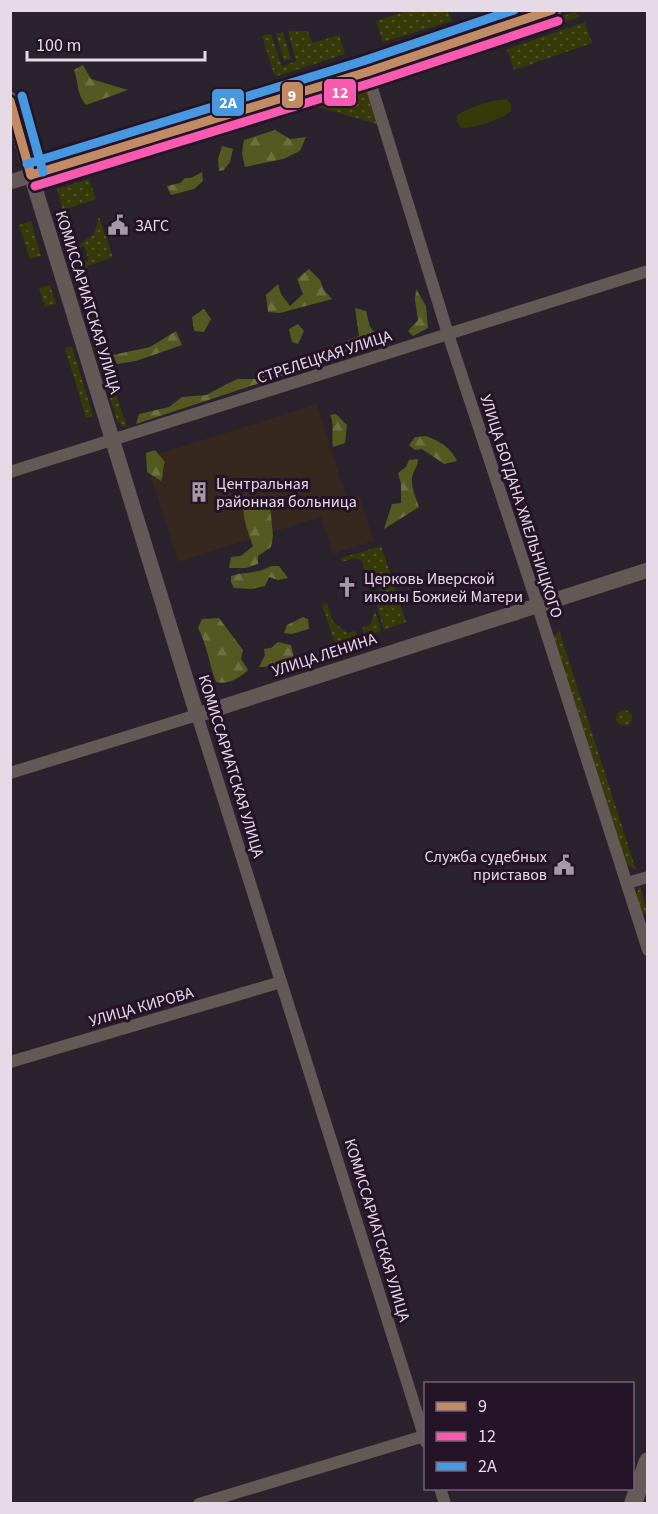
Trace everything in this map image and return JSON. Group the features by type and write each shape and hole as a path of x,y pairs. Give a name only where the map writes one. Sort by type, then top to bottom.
{"main road":[{"path":"633,1503 648,1461"}],"street":[{"path":"10,182 367,72 554,10"},
{"name":"УЛИЦА БОГДАНА ХМЕЛЬНИЦКОГО","path":"367,72 448,334 648,950"},
{"name":"КОМИССАРИАТСКАЯ УЛИЦА","path":"10,99 31,175 197,715 424,1436"},
{"name":"СТРЕЛЕЦКАЯ УЛИЦА","path":"10,472 648,271"},
{"name":"УЛИЦА ЛЕНИНА","path":"10,773 648,570"},
{"path":"627,882 648,877"},
{"name":"УЛИЦА КИРОВА","path":"10,1062 281,982"},
{"path":"199,1503 424,1439"}],"shaded area":[{"path":"510,10 523,11 462,30 461,26"},
{"path":"407,11 448,11 452,21 383,42 376,21"},
{"path":"575,12 580,17 500,44 504,35"},
{"path":"585,22 592,43 514,70 507,49"},
{"path":"288,31 308,31 312,43 339,35 345,54 277,76 274,74 262,36 271,34 282,67 296,61"},
{"path":"283,32 291,59 284,61 276,34"},
{"path":"337,64 339,70 271,92 269,86"},
{"path":"356,85 365,89 305,108 303,101"},
{"path":"367,91 377,124 318,107"},
{"path":"507,99 511,105 511,111 494,121 461,128 457,122 457,115 468,109 488,102"},
{"path":"292,105 294,112 189,144 187,138"},
{"path":"131,129 130,137 80,153 73,147"},
{"path":"96,166 97,172 56,184 55,179"},
{"path":"89,179 96,199 63,210 57,189"},
{"path":"99,217 113,257 82,268 81,263 89,260 84,246 76,249 76,247 94,234"},
{"path":"31,221 41,256 30,259 19,225"},
{"path":"50,285 56,304 45,307 39,288"},
{"path":"100,343 109,371 102,373 93,345"},
{"path":"72,347 93,416 86,418 65,348"},
{"path":"111,379 127,427 117,421 105,381"},
{"path":"317,404 347,499 359,495 374,541 333,554 321,517 178,562 145,458"},
{"path":"381,546 391,576 389,579 381,581 376,579 368,582 362,561 355,558 342,562 341,558"},
{"path":"394,585 406,622 384,630 373,593 380,590 382,586"},
{"path":"327,604 333,622 347,633 355,631 358,639 336,646 322,605"},
{"path":"375,611 381,631 365,637 362,628 370,625"},
{"path":"559,630 636,870 627,865 554,637"},
{"path":"624,710 630,712 632,718 630,724 624,726 618,724 616,718 618,712"},
{"path":"640,885 647,913 642,915 636,895"}],"green space":[{"path":"83,65 91,79 128,90 86,105 79,92 74,70"},
{"path":"275,130 290,139 306,137 300,151 283,159 245,167 242,153 244,140"},
{"path":"222,146 233,149 230,162 224,170 219,171 218,159"},
{"path":"202,172 203,181 194,189 171,195 167,186 180,183 185,178 191,178"},
{"path":"309,269 320,280 324,290 332,299 280,313 268,312 266,295 278,284 281,294 290,306 303,294 297,279"},
{"path":"416,289 426,306 428,328 413,336 408,331 418,320"},
{"path":"355,308 366,311 370,327 382,339 378,347 351,350 335,356 326,364 311,366 305,357 359,336"},
{"path":"204,309 211,319 204,332 194,331 192,317"},
{"path":"298,324 304,331 298,344 292,342 289,329"},
{"path":"176,331 182,345 136,361 117,364 113,355 150,347"},
{"path":"292,364 296,371 136,424 139,414 169,407 182,397 206,395 237,379 255,379"},
{"path":"336,414 347,425 345,443 333,447 330,415"},
{"path":"426,436 436,440 452,452 457,461 444,464 422,449 415,450 409,445 415,437"},
{"path":"155,450 165,462 161,481 147,472 146,453"},
{"path":"418,459 412,481 419,507 384,529 392,504 401,503 401,484 398,473 406,467 409,460"},
{"path":"252,498 261,498 270,505 273,536 271,547 258,556 258,564 246,568 229,568 231,557 241,556 253,546 245,521 243,504"},
{"path":"279,566 288,578 278,580 269,577 265,586 252,589 234,588 231,582 231,576"},
{"path":"303,617 308,619 309,629 292,634 284,633 287,625"},
{"path":"219,618 243,650 241,659 248,670 238,678 225,683 216,682 198,628 202,619"},
{"path":"278,642 291,645 294,658 259,667 265,655 264,649 271,648"}],"transit line":[{"name":"2А","path":"27,164 363,61 514,10"},
{"name":"9","path":"31,175 367,72 552,10"},
{"name":"12","path":"35,186 371,83 558,21"},
{"name":"2А","path":"22,96 43,172"},
{"name":"9","path":"10,101 31,175"}],"place":[{"name":"ЗАГС","path":"118,225"},
{"name":"Центральная районная больница","path":"199,492"},
{"name":"Церковь Иверской иконы Божией Матери","path":"347,587"},
{"name":"Служба судебных приставов","path":"564,865"}]}
